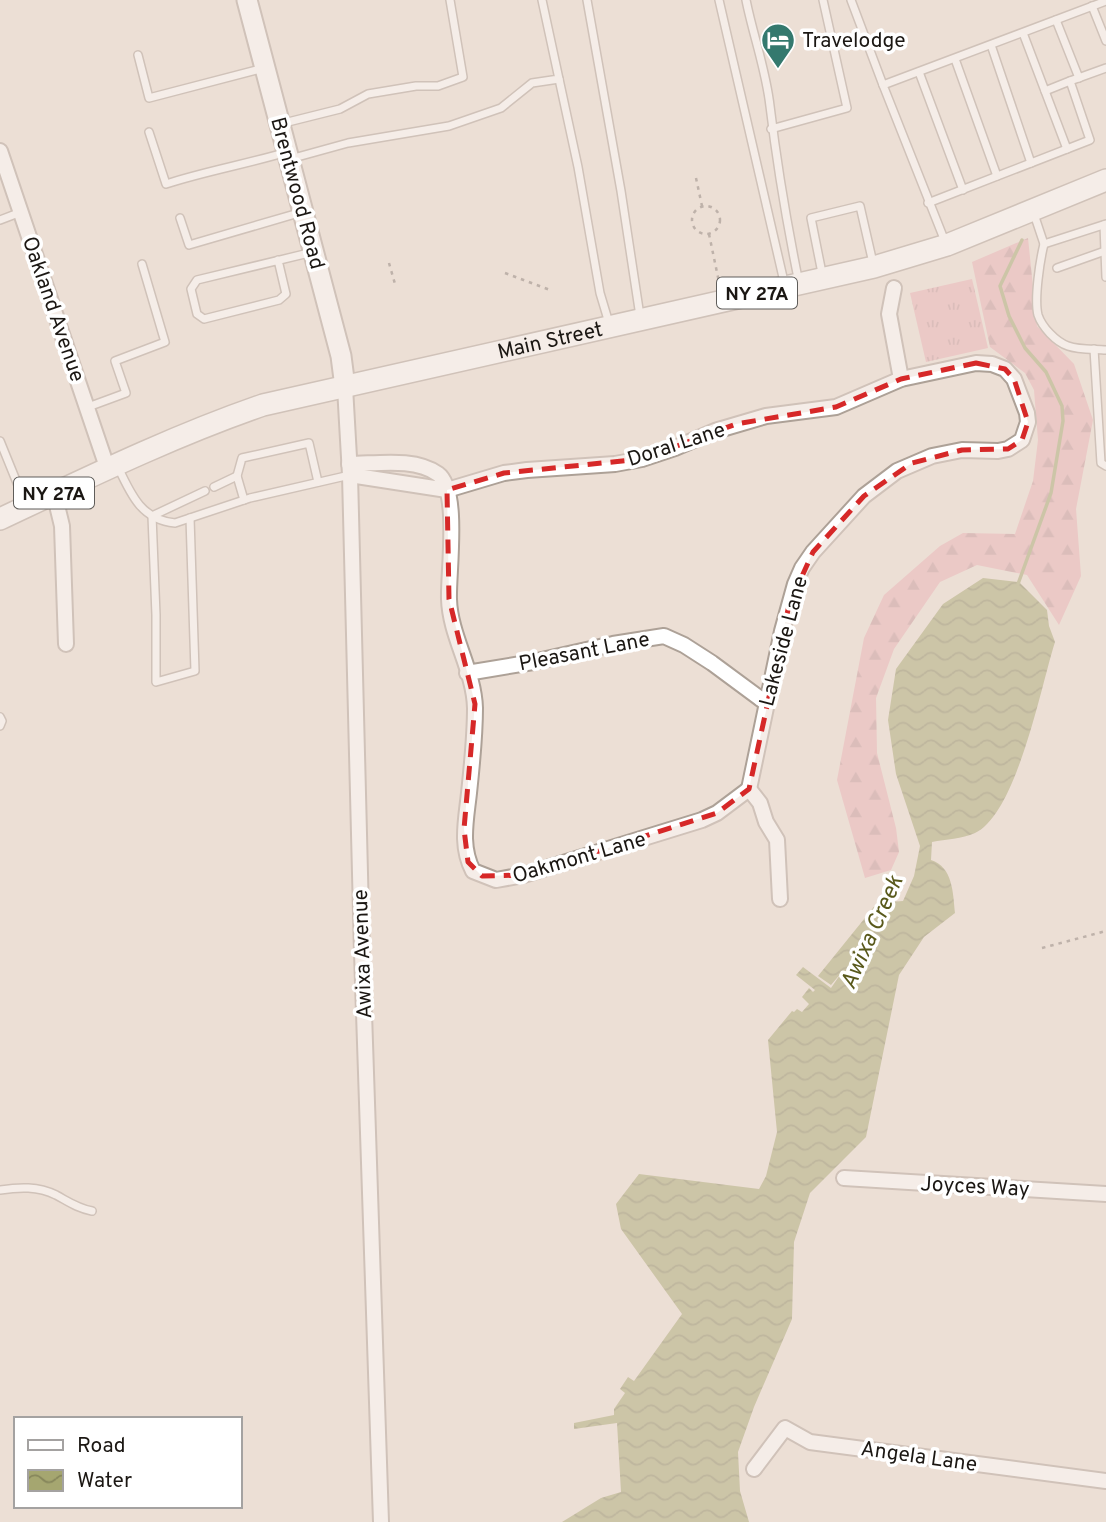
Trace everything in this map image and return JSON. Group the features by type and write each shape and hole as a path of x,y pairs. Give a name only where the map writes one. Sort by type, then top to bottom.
{"main road":[{"name":"Main Street","path":"0,519 112,465 211,423 263,405 874,267 947,245 1106,180"}],"street":[{"name":"Brentwood Road","path":"247,0 341,356 345,387"},
{"name":"Oakland Avenue","path":"0,151 88,407 112,465"},
{"path":"894,288 889,314 901,379"},
{"name":"Lakeside Lane","path":"749,789 789,605 802,568 813,552 864,496 880,482 912,463 962,450 1008,449 1022,440 1026,432 1028,422 1021,394 1006,369 992,364 976,363 901,379"},
{"name":"Doral Lane","path":"350,469 447,490 504,473 642,459 715,431 766,416 836,407 901,379"},
{"name":"Awixa Avenue","path":"345,387 369,1028 381,1522"},
{"path":"447,490 451,523 451,620 467,673"},
{"path":"54,493 62,526 66,644"},
{"name":"Pleasant Lane","path":"467,673 664,636 712,663 766,703"},
{"name":"Oakmont Lane","path":"467,673 475,704 475,724 464,829 465,850 473,871 482,876 496,880 524,875 702,820 717,813 749,789"},
{"path":"749,789 760,803 766,822 777,840 780,898"},
{"name":"Joyces Way","path":"844,1178 1106,1194"},
{"name":"Angela Lane","path":"754,1469 785,1428 810,1442 1106,1481"}],"lane":[{"path":"280,124 340,109 368,94 416,86 438,86 463,77 450,0"},
{"path":"542,0 578,167 600,293 610,327"},
{"path":"587,0 621,191 640,320"},
{"path":"719,0 792,285"},
{"path":"746,0 770,105 792,285"},
{"path":"771,129 847,108 823,0"},
{"path":"851,0 928,203 947,245"},
{"path":"883,85 1106,1"},
{"path":"1092,6 1106,41"},
{"path":"1056,20 1079,78"},
{"path":"1023,33 1067,149"},
{"path":"991,45 1031,163"},
{"path":"138,55 149,98 265,68"},
{"path":"955,59 997,176"},
{"path":"1045,91 1106,68"},
{"path":"919,72 963,190"},
{"path":"149,132 166,184 196,174 288,155 449,126 501,108 532,83 559,79"},
{"path":"928,203 1090,141 1070,81"},
{"path":"823,278 811,218 860,206 874,267"},
{"path":"1032,211 1044,244 1038,314 1041,320 1051,335 1066,346 1106,350"},
{"path":"0,220 20,212"},
{"path":"180,218 189,245 303,212"},
{"path":"1044,244 1105,224 1106,277"},
{"path":"1056,268 1105,251"},
{"path":"278,260 286,294 279,300 204,319 197,314 191,289 197,280 278,260 313,252"},
{"path":"88,407 126,393 115,361 165,342 142,264"},
{"path":"1094,349 1101,463 1106,466"},
{"path":"0,441 26,506"},
{"path":"244,500 237,476 242,458 309,443 318,482"},
{"path":"112,465 132,497 152,516 175,523 244,500 318,482 350,469"},
{"path":"214,487 237,476"},
{"path":"152,516 205,491"},
{"path":"152,516 156,682 195,671 190,518"},
{"path":"0,717 0,726"},
{"path":"0,1190 25,1187 54,1194 77,1208 92,1211"}],"path":[{"path":"696,178 702,206"},
{"path":"702,206 714,209 720,216 719,226 709,234 700,233 692,222 694,213 702,206"},
{"path":"709,234 719,282"},
{"path":"389,263 395,284"},
{"path":"505,273 550,290"},
{"path":"1042,948 1106,931"}],"highlighted area":[{"path":"976,363 1005,369 1014,379 1028,422 1022,440 1008,449 962,450 912,463 864,496 813,552 789,605 749,789 717,813 524,875 482,876 468,862 464,829 475,704 449,599 447,490 504,473 642,459 736,424 836,407 901,379"}],"green space":[{"path":"1028,238 1037,326 1074,364 1093,420 1076,509 1081,576 1059,625 1027,575 977,565 940,582 894,649 876,698 877,753 896,828 899,852 891,870 865,878 837,780 864,638 884,595 940,546 963,533 1015,534 1033,481 1038,440 1034,390 1025,373 990,347 972,262"},
{"path":"972,279 988,348 926,362 910,293"}],"water":[{"path":"983,578 1019,582 1047,610 1055,642 1026,746 1003,801 990,821 975,833 932,842 931,860 944,868 948,875 955,913 924,937 899,975 866,1137 810,1193 794,1242 792,1319 754,1407 738,1452 740,1491 749,1522 562,1522 601,1498 621,1492 617,1423 574,1429 574,1423 614,1415 614,1409 625,1393 620,1389 628,1377 634,1381 682,1314 621,1229 616,1204 639,1174 759,1189 766,1176 777,1132 768,1040 792,1011 797,1009 802,1012 809,1004 802,997 809,988 813,992 815,990 796,975 803,967 831,988 842,972 831,985 818,976 877,903 903,901 914,876 920,846 896,774 888,720 896,669 943,604"}],"waterway":[{"name":"Awixa Creek","path":"1018,584 1051,493 1063,421 1062,406 1046,372 1025,348 1009,316 1000,286 1022,240"}],"place":[{"name":"Travelodge","path":"778,70"}]}
